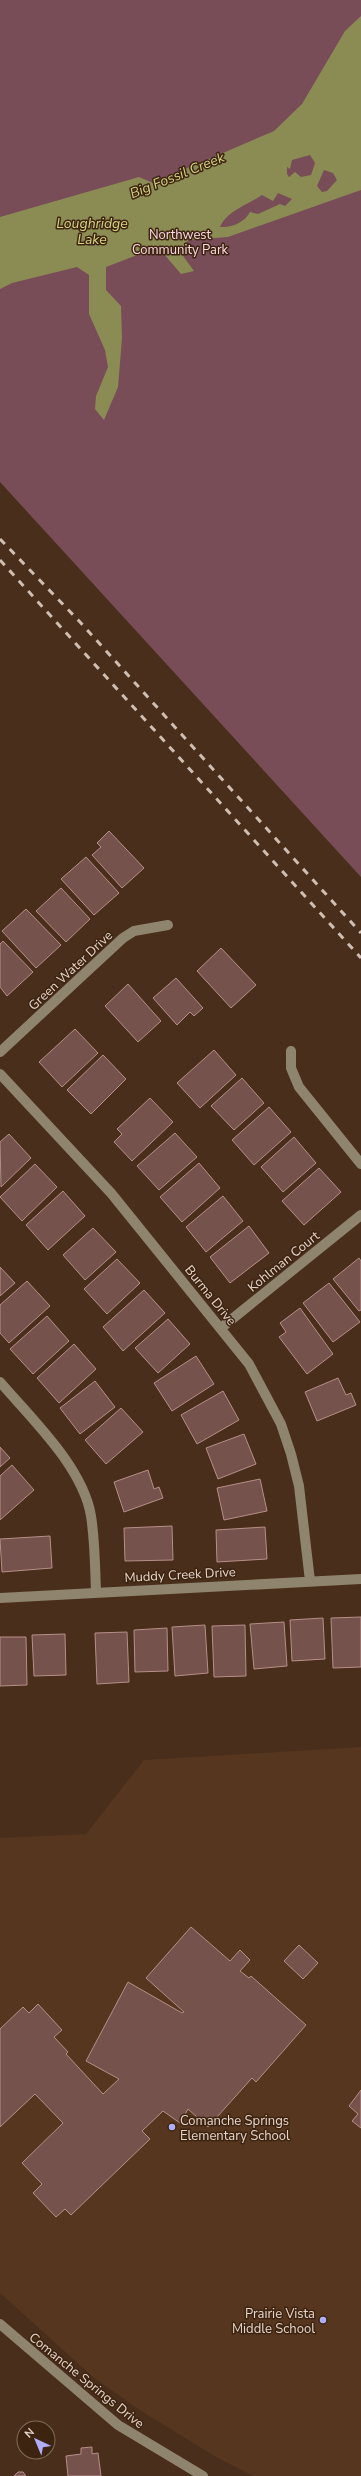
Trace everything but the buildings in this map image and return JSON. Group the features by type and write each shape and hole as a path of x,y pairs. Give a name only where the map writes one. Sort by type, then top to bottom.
{"street":[{"name":"Green Water Drive","path":"0,1052 123,938 134,931 168,925"},
{"path":"291,1051 291,1068 299,1087 361,1164"},
{"name":"Burma Drive","path":"0,1074 106,1187 249,1364 280,1424 299,1486 310,1580"},
{"name":"Kohlman Court","path":"221,1328 361,1215"},
{"path":"0,1382 55,1448 77,1478 91,1515 96,1592"},
{"name":"Muddy Creek Drive","path":"0,1598 310,1580 361,1579"},
{"name":"Comanche Springs Drive","path":"0,2324 118,2425 203,2476"}],"shaded area":[{"name":"Comanche Springs Elementary School","path":"361,1747 361,2476 253,2476 216,2457 138,2409 93,2377 0,2293 0,1838 86,1834 144,1760"}],"green space":[{"name":"Northwest Community Park","path":"0,0 361,0 361,877 0,482"}],"water":[{"name":"Loughridge Lake","path":"361,16 361,190 228,237 188,240 181,253 194,271 181,274 158,247 106,267 106,290 121,306 122,338 118,387 104,420 95,409 96,396 108,367 105,350 89,314 89,275 77,267 12,283 0,289 0,217 139,177 153,183 274,131 302,104 345,31","holes":["310,155 315,163 311,175 301,177 295,172 289,177 287,174 287,167 290,169 292,160","324,170 333,173 337,180 327,191 322,192 317,186","278,193 292,199 285,206 280,204 258,214 250,212 248,216 238,224 220,227 223,221 233,212 262,195 273,201"]}],"railway":[{"path":"0,539 80,622 361,933"},
{"path":"0,560 361,958"}],"place":[{"name":"Comanche Springs Elementary School","path":"172,2127"},
{"name":"Prairie Vista Middle School","path":"323,2320"}],"water label":[{"name":"Big Fossil Creek","path":"177,175"}]}
